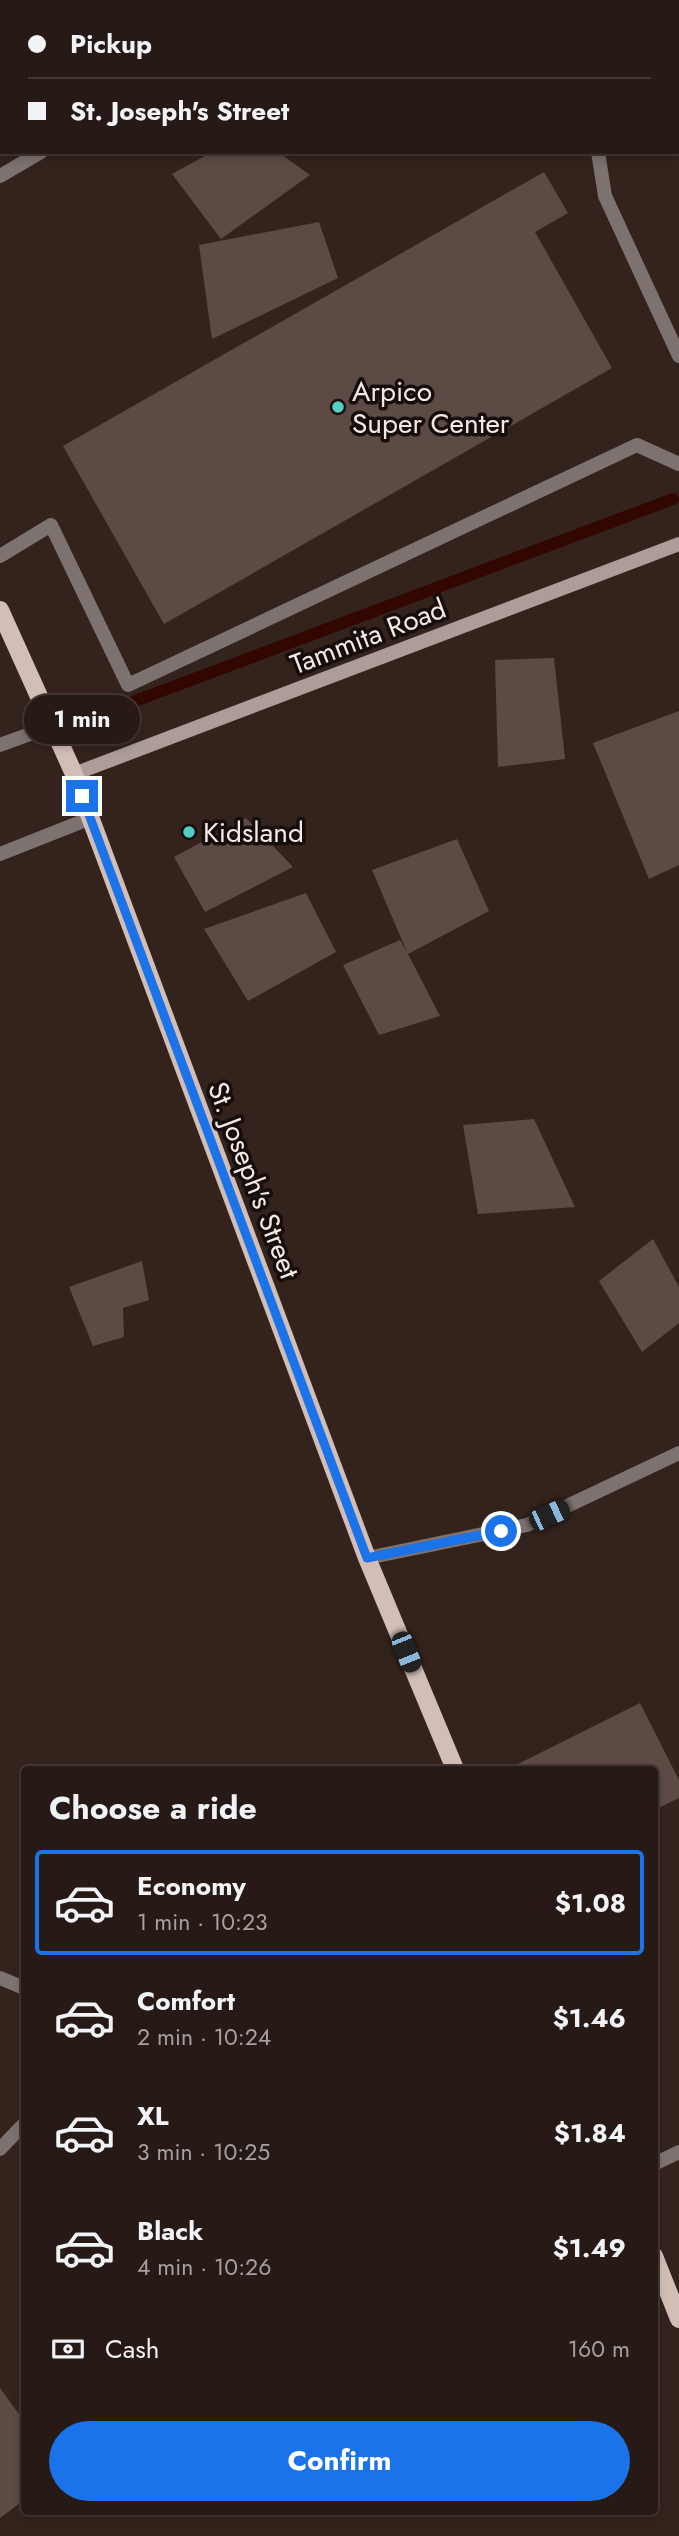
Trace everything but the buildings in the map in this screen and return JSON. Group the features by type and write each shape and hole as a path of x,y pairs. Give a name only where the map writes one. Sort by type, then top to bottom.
{"main road":[{"name":"St. Joseph's Street","path":"0,610 91,818 367,1558 454,1766"},
{"path":"658,2266 679,2319"}],"street":[{"path":"0,176 38,154"},
{"path":"598,154 605,195 679,356"},
{"path":"0,556 51,525 128,685 637,444 679,464"},
{"name":"Tammita Road","path":"74,775 679,544"},
{"path":"0,745 52,726"},
{"path":"0,854 91,818"},
{"path":"367,1558 527,1525 679,1453"},
{"path":"0,1978 21,1987"},
{"path":"0,2149 21,2127"},
{"path":"658,2162 679,2152"}],"waterway":[{"path":"95,716 673,499"}],"place":[{"name":"Arpico Super Center","path":"338,407"},
{"name":"Kidsland","path":"189,832"}],"route":[{"path":"82,796 367,1558 501,1531"}]}
